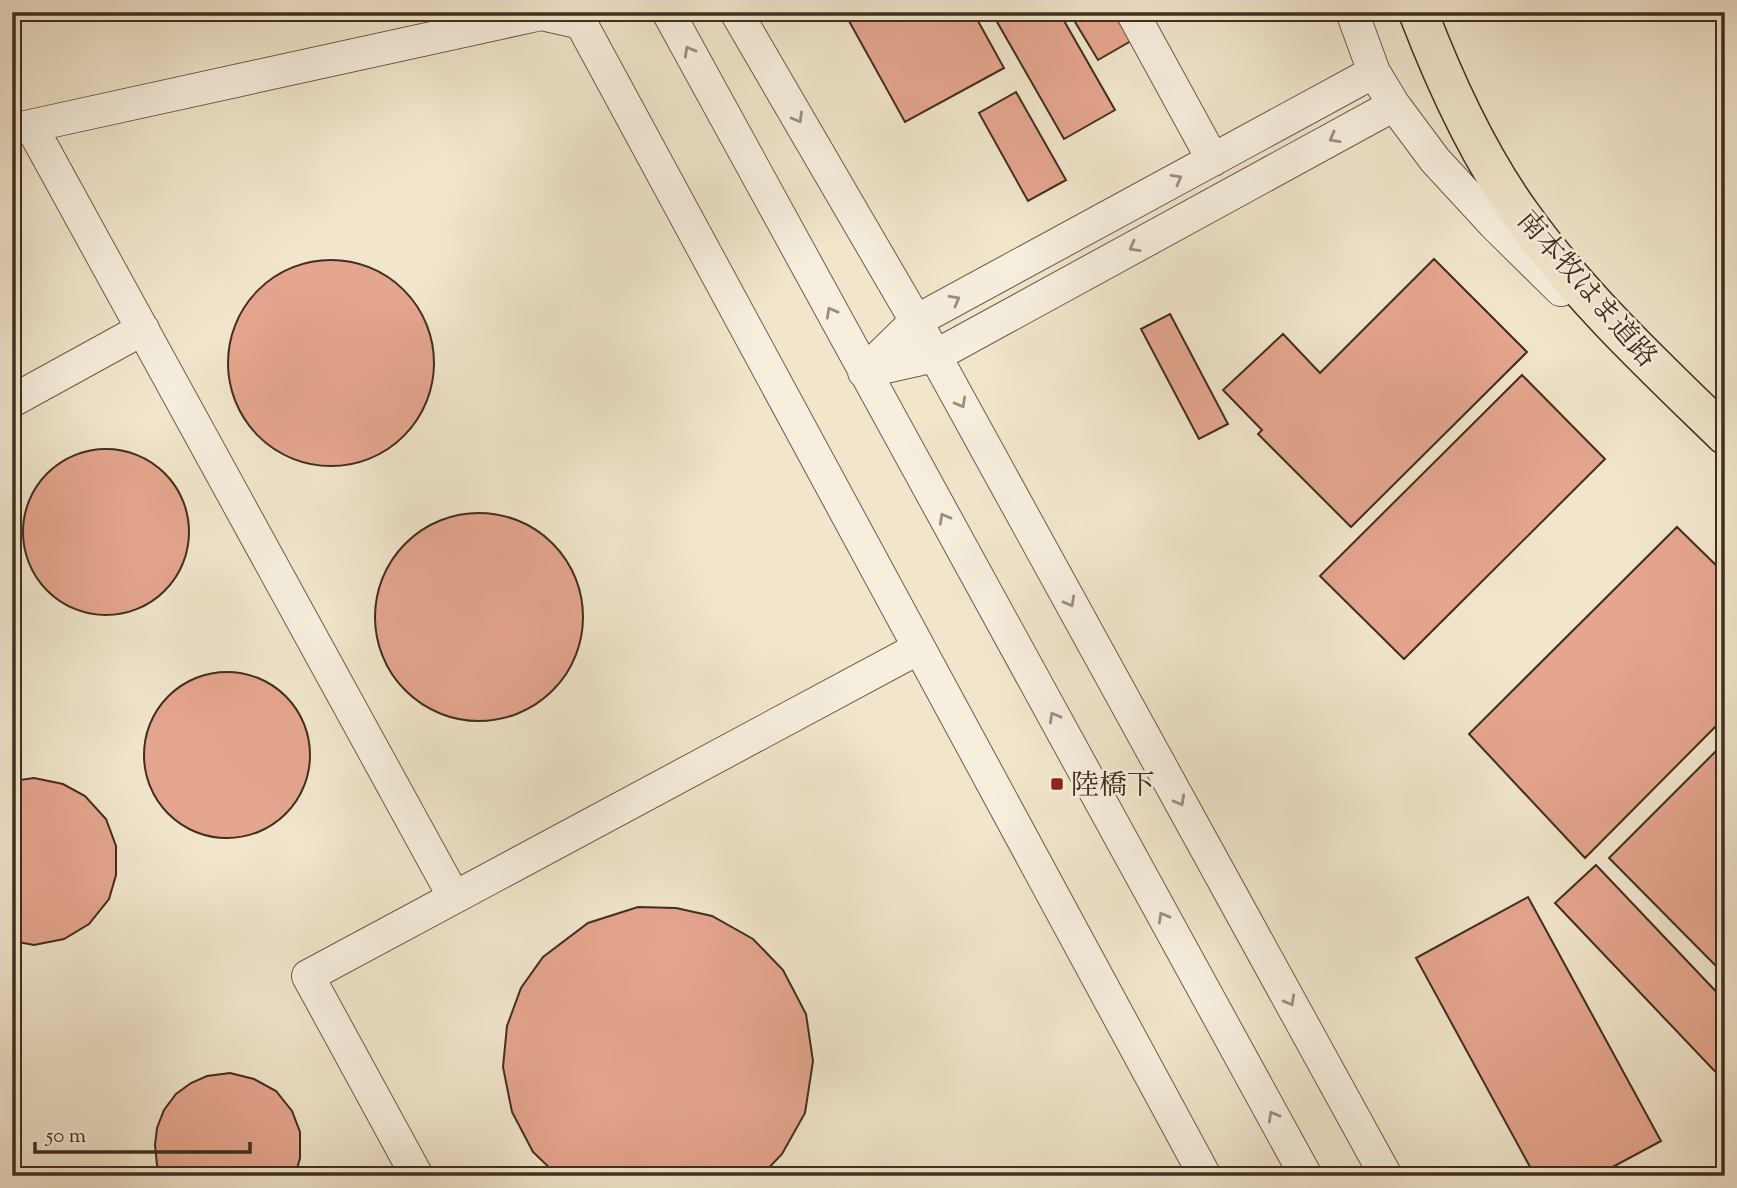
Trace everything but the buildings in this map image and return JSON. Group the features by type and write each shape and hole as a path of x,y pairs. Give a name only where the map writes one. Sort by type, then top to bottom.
{"highway":[{"name":"南本牧はま道路","path":"1418,12 1453,93 1479,144 1521,215 1592,300 1725,435"},
{"name":"南本牧はま道路","path":"1430,12 1489,141 1530,208 1592,284 1725,418"}],"street":[{"path":"668,12 1306,1176"},
{"path":"736,12 916,321 1386,1176"},
{"path":"1132,12 1213,160"},
{"path":"1353,12 1374,72 1394,105 1435,160 1494,224 1725,456"},
{"path":"454,897 143,329 22,128 541,14 581,23 1205,1176"},
{"path":"864,372 916,321 1374,72"},
{"path":"864,372 935,356 1394,105"},
{"path":"12,401 143,329"},
{"path":"416,1176 308,976 919,648"}],"place":[{"name":"陸橋下","path":"1057,784"}]}
